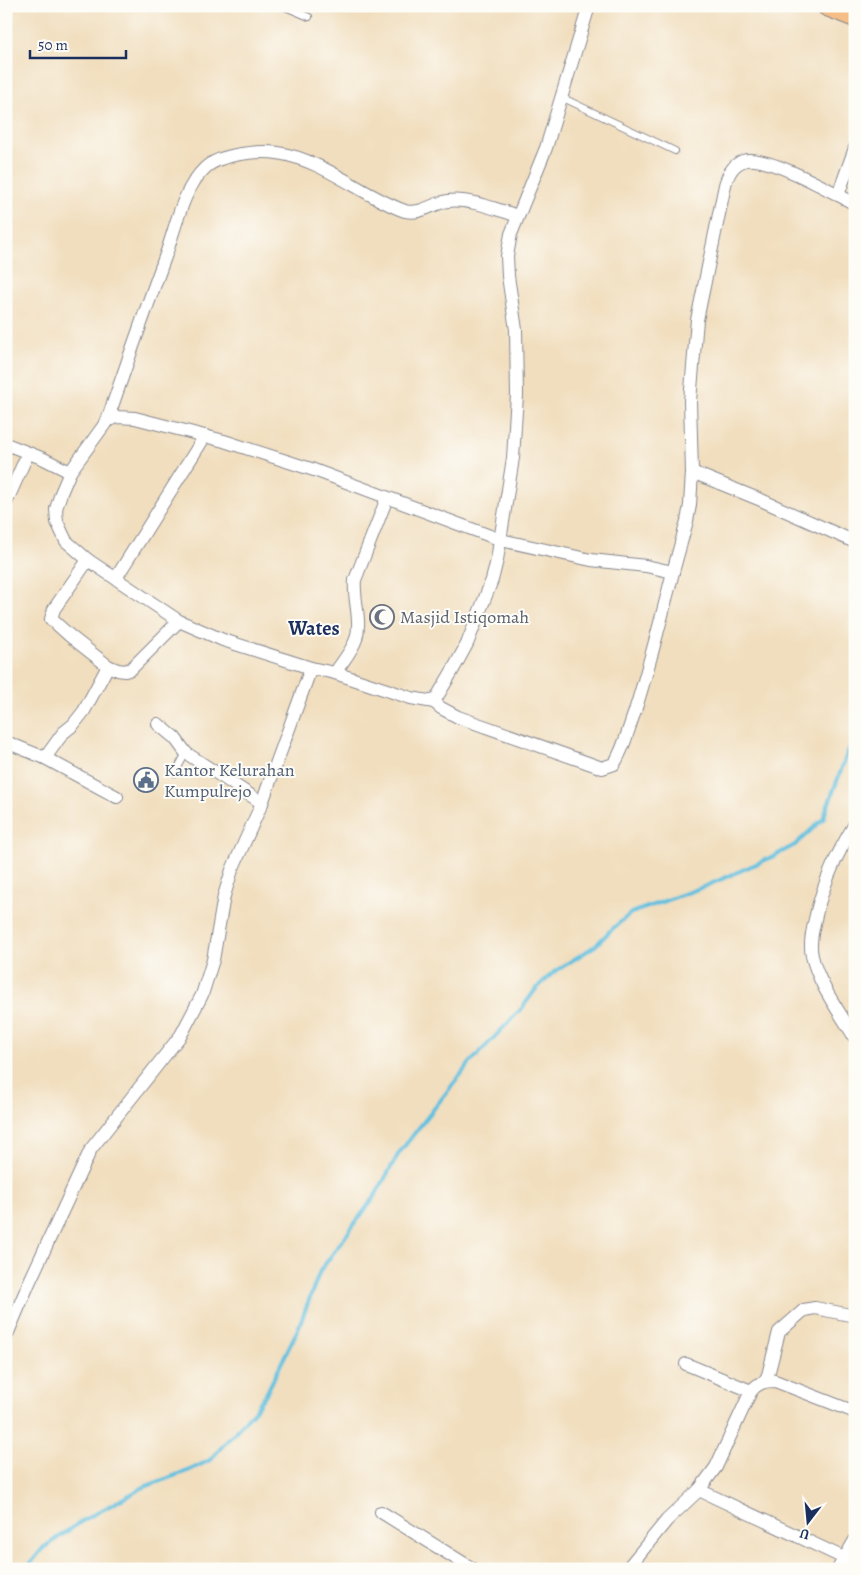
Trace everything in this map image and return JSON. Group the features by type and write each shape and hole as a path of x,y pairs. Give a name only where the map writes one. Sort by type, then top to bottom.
{"highway":[{"path":"827,6 855,17"}],"street":[{"path":"434,702 454,668 486,599 501,540 502,519 513,458 517,395 516,330 507,256 511,234 546,148 589,6"},
{"path":"838,195 855,148"},
{"path":"518,216 459,201 441,202 423,211 412,212 389,204 308,162 279,153 259,152 223,158 207,166 194,180 182,207 107,421 70,472 56,509 57,522 66,541 88,560 179,621 223,640 311,668 335,672 411,698 434,702 458,717 602,768 614,764 622,748 658,633 687,521 692,472 690,401 697,320 724,185 729,172 744,160 766,162 855,204"},
{"path":"107,421 116,417 135,418 205,436 314,470 501,540 591,560 646,566 673,572"},
{"path":"116,578 205,436"},
{"path":"6,444 70,472"},
{"path":"6,503 28,453"},
{"path":"692,472 855,542"},
{"path":"335,672 356,639 358,625 354,591 355,580 387,498"},
{"path":"88,560 51,613 51,619 108,666 125,671 131,669 179,621"},
{"path":"45,758 63,733 73,725 84,711 108,666"},
{"path":"6,1337 91,1149 181,1035 196,1009 208,980 224,896 232,870 262,803 311,668"},
{"path":"158,724 174,738 186,753 262,803"},
{"path":"6,742 45,758 117,797"},
{"path":"855,824 828,872 820,896 811,939 812,954 820,977 855,1038"},
{"path":"627,1569 667,1520 699,1490 716,1467 751,1391 764,1381 768,1375 779,1332 804,1310 815,1308 855,1316"},
{"path":"686,1364 751,1391"},
{"path":"764,1381 774,1381 855,1412"},
{"path":"699,1490 841,1563 855,1540"},
{"path":"382,1512 473,1569"}],"lane":[{"path":"283,6 309,17"},
{"path":"561,97 675,151"},
{"path":"175,773 186,753"}],"waterway":[{"path":"26,1569 43,1548 82,1521 144,1487 190,1470 210,1460 254,1411 267,1392 298,1329 320,1271 375,1196 399,1153 469,1064 522,1008 536,989 554,972 595,946 631,913 706,886 795,845 823,819 847,754 855,738"}],"place":[{"name":"Masjid Istiqomah","path":"382,617"},
{"name":"Kantor Kelurahan Kumpulrejo","path":"146,780"}],"district":[{"name":"Wates","path":"314,628"}]}
